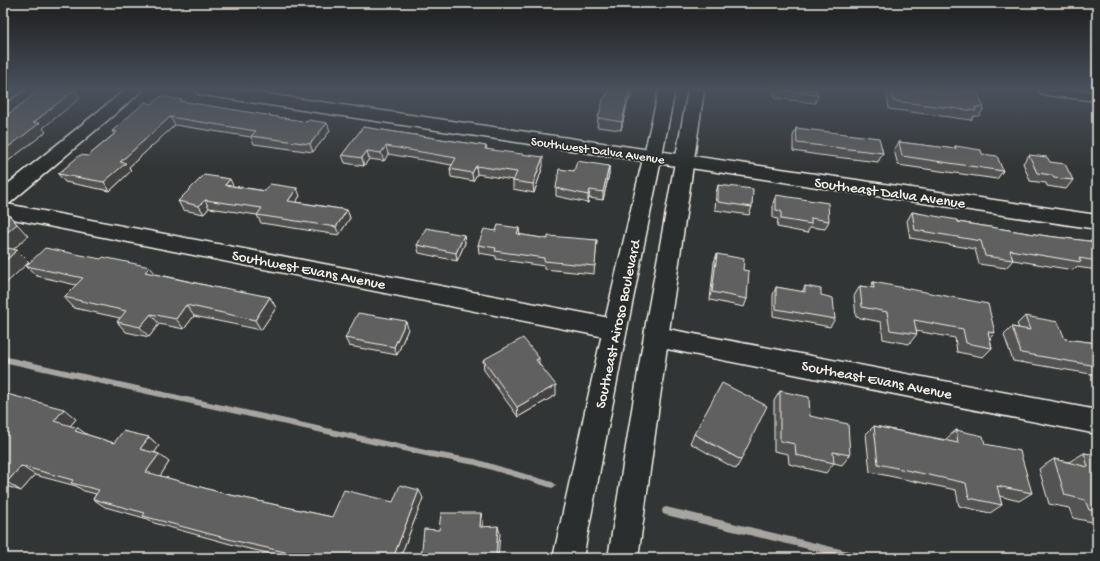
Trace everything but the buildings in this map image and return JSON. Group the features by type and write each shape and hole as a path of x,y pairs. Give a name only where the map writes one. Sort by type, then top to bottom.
{"street":[{"path":"3,198 103,116"},
{"name":"Southwest Dalva Avenue","path":"379,116 684,161"},
{"name":"Southeast Airoso Boulevard","path":"568,558 615,329 662,116"},
{"path":"623,558 692,116"},
{"name":"Southeast Dalva Avenue","path":"684,161 1097,222"},
{"name":"Southwest Evans Avenue","path":"3,210 615,329"},
{"name":"Southeast Evans Avenue","path":"657,337 1097,422"}],"waterway":[{"path":"3,359 430,454 475,462 552,485"},
{"path":"666,511 861,558"}]}
